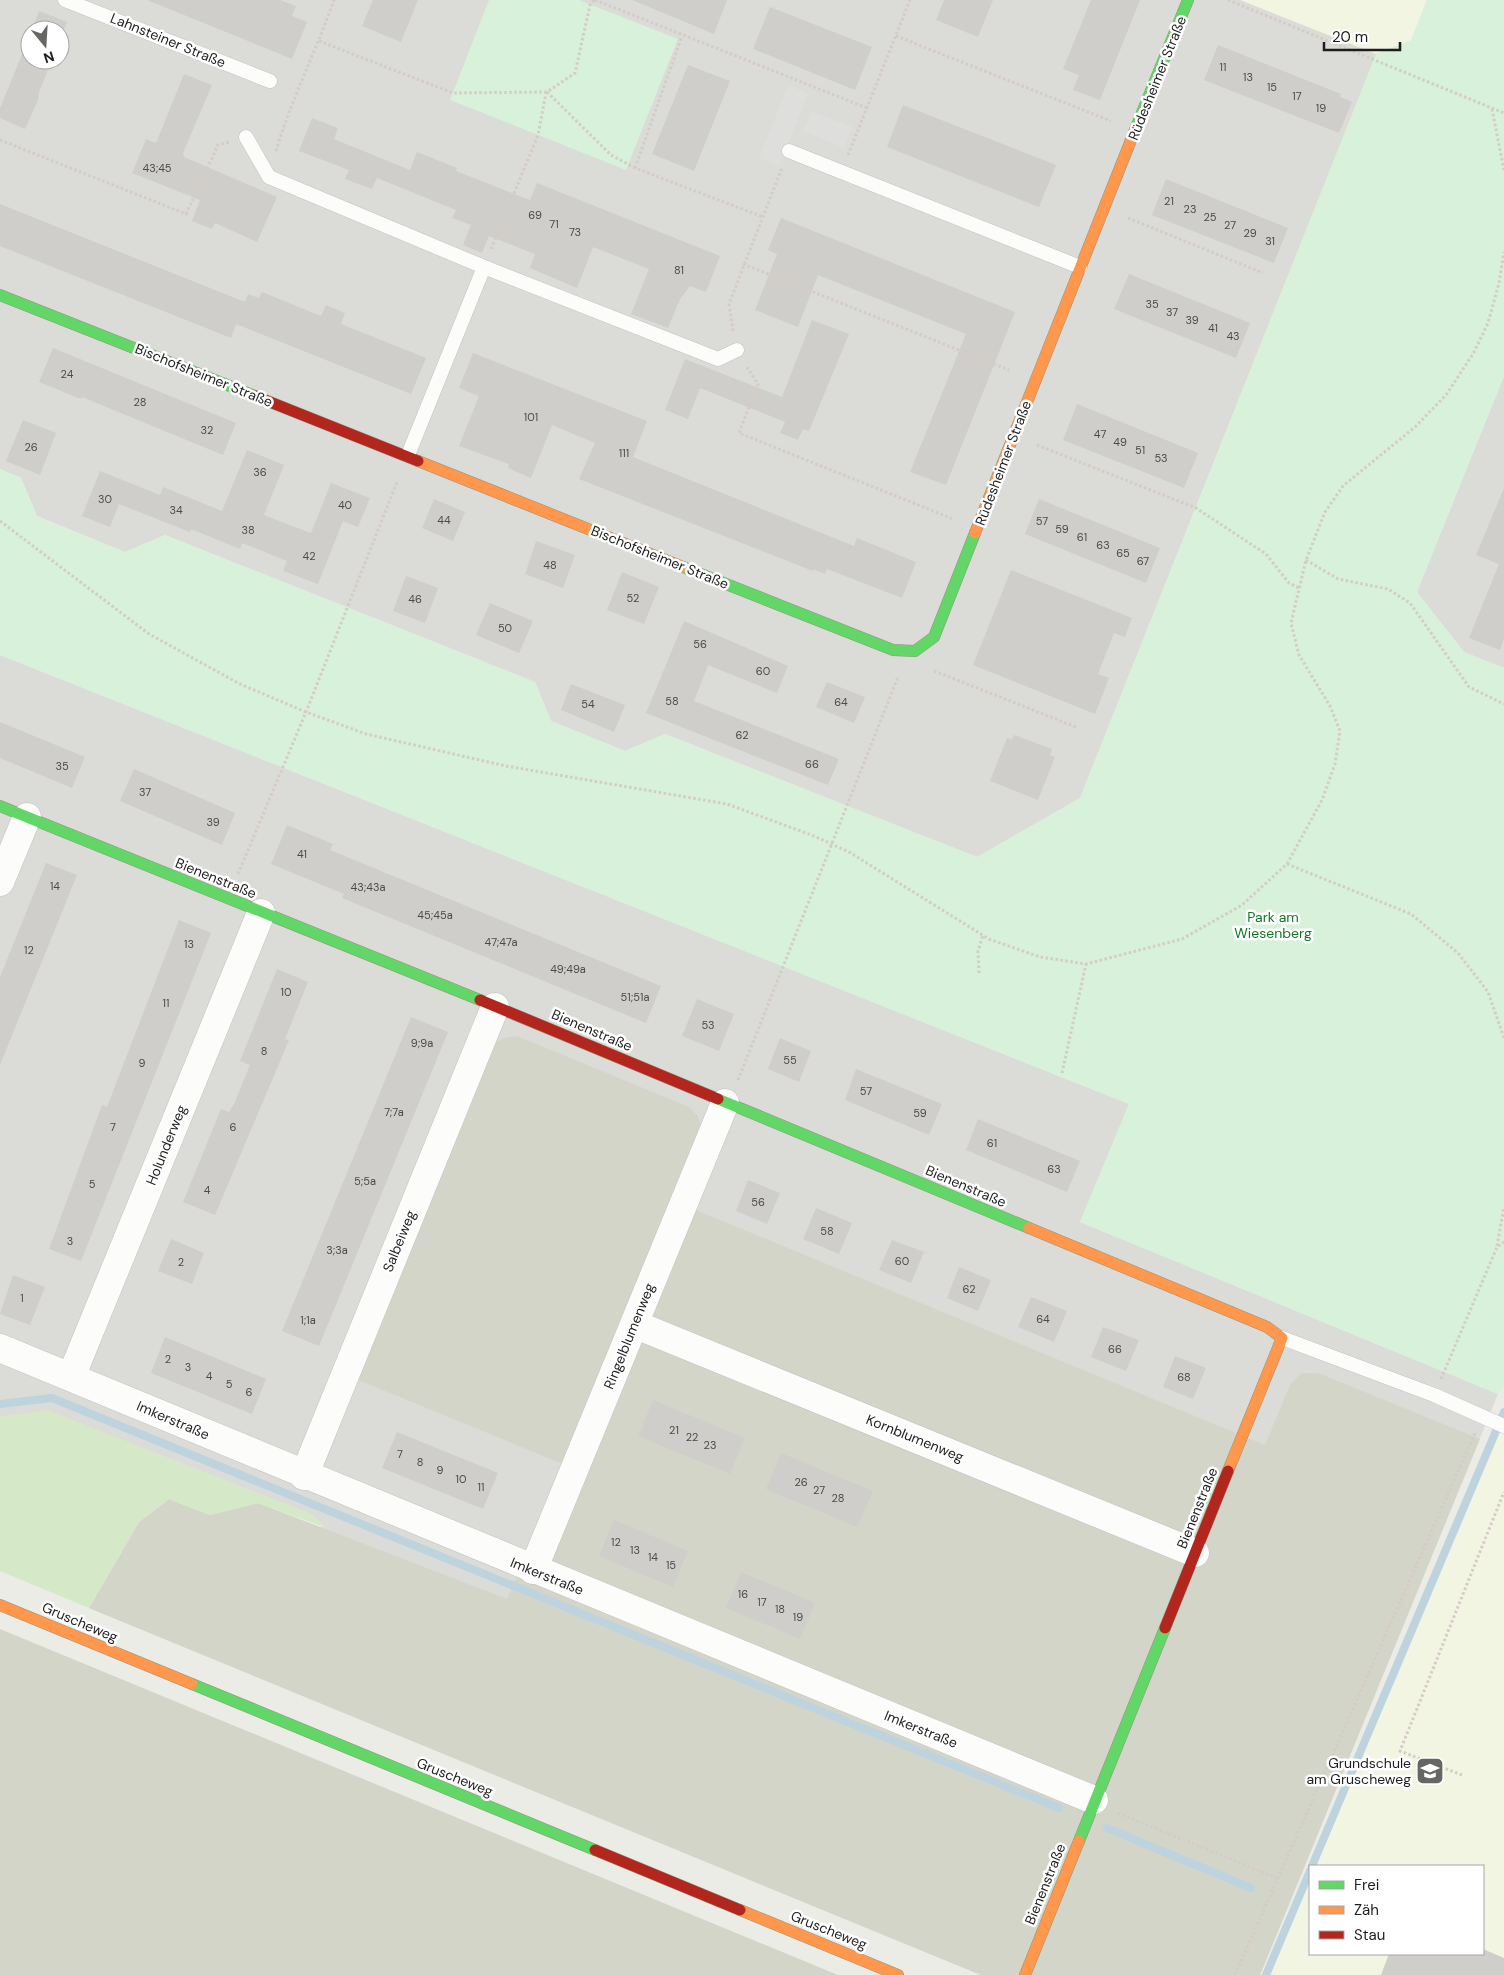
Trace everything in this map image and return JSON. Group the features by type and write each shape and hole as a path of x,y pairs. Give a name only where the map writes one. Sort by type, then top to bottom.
{"street":[{"name":"Rüdesheimer Straße","path":"915,651 934,637 1188,0"},
{"name":"Bischofsheimer Straße","path":"0,295 893,650 915,651"},
{"name":"Bienenstraße","path":"0,806 494,1007 1258,1324 1282,1338 1025,1975"},
{"path":"0,882 26,818"},
{"name":"Holunderweg","path":"71,1377 261,913"},
{"name":"Salbeiweg","path":"304,1476 494,1007"},
{"name":"Ringelblumenweg","path":"533,1570 725,1103"},
{"name":"Kornblumenweg","path":"634,1324 1195,1554"},
{"name":"Imkerstraße","path":"0,1348 304,1476 1094,1800"},
{"name":"Gruscheweg","path":"0,1605 898,1975"}],"lane":[{"name":"Lahnsteiner Straße","path":"65,0 270,81"},
{"path":"246,137 269,177 484,267 718,359 737,350"},
{"path":"789,151 1080,267"},
{"path":"408,456 484,267"},
{"path":"1282,1338 1434,1395 1504,1426"}],"path":[{"path":"269,177 282,132 320,41 334,0"},
{"path":"320,41 453,93 546,92 575,72 590,5 594,0 867,108"},
{"path":"841,172 910,0"},
{"path":"1228,0 1504,113"},
{"path":"635,168 682,36"},
{"path":"896,36 1135,131"},
{"path":"484,267 538,135 546,92"},
{"path":"546,92 610,155 635,168 763,217"},
{"path":"1492,108 1504,170"},
{"path":"0,140 186,214 218,145 246,137"},
{"path":"789,151 743,264 729,304 737,350 758,384 739,433 978,528"},
{"path":"1125,217 1263,272"},
{"path":"0,521 149,634 240,684 306,712 366,734 506,766 727,804 849,852 983,935 1040,956 1086,964 1182,939 1242,905 1287,864 1322,800 1335,764 1340,731 1330,706 1299,655 1292,623 1306,560 1326,512 1343,486 1415,428 1446,395 1474,354 1490,315 1499,284 1504,252"},
{"path":"743,264 1035,380"},
{"path":"1034,444 1196,508 1239,534 1266,554 1289,583 1299,588"},
{"path":"235,880 306,712 408,456"},
{"path":"1306,560 1338,579 1388,589 1410,603 1469,687 1504,704"},
{"path":"725,1103 736,1084 901,669"},
{"path":"929,670 1076,727"},
{"path":"1287,864 1411,914 1458,953 1488,992 1504,1038"},
{"path":"979,973 978,951 983,935"},
{"path":"1062,1073 1086,964"},
{"path":"1434,1395 1497,1247 1504,1207"},
{"path":"1497,1247 1504,1242"},
{"path":"1235,1975 1483,1416"},
{"path":"1462,1775 1400,1751 1504,1492"},
{"path":"1094,1800 1117,1813 1277,1878"}],"shaded area":[{"path":"0,0 1504,0 1376,55 1080,798 977,857 665,734 625,751 551,721 535,682 165,535 125,552 37,516 21,478 0,469"},
{"path":"1240,0 1427,0 1411,41 1376,54"},
{"path":"788,85 808,94 779,166 759,158"},
{"path":"811,111 852,127 844,148 803,131"},
{"path":"1504,376 1504,668 1464,652 1417,592"},
{"path":"0,655 1129,1104 1080,1222 1498,1394 1260,1975 981,1975 89,1608 323,1526 313,1515 48,1411 0,1417"},
{"path":"517,1036 689,1107 698,1116 702,1130 674,1201 1265,1445 1290,1385 1301,1373 1318,1373 1480,1439 1260,1975 981,1975 89,1608 139,1522 169,1499 210,1515 258,1503 507,1599 565,1465 356,1379 495,1042 507,1037"},
{"name":"Grundschule am Gruscheweg","path":"1504,1423 1504,1975 1264,1975 1309,1873 1309,1955 1484,1955 1484,1865 1312,1865 1398,1675"},
{"path":"0,1629 838,1975 0,1975"}],"green space":[{"path":"489,0 579,0 678,39 626,170 450,100"},
{"name":"Park am Wiesenberg","path":"1427,0 1504,0 1504,376 1417,592 1464,652 1504,668 1504,1386 1498,1394 1080,1222 1129,1104 0,655 0,469 21,478 37,517 125,552 165,535 535,682 551,721 625,751 665,734 977,857 1080,798 1376,54 1411,40"},
{"path":"48,1410 313,1515 324,1527 258,1503 210,1515 169,1499 139,1522 89,1608 0,1571 0,1417"}],"building":[{"path":"147,0 280,0 296,6 292,16 307,22 292,59"},
{"path":"373,0 418,0 401,42 362,26"},
{"path":"632,0 727,0 714,34"},
{"path":"944,0 993,0 978,37 936,20"},
{"path":"1091,0 1140,0 1100,100 1073,90 1079,75 1063,69"},
{"path":"770,7 872,47 855,90 753,49"},
{"path":"39,11 62,20 36,20"},
{"path":"1218,45 1341,94 1340,97 1352,102 1339,133 1204,80"},
{"path":"20,59 20,70 48,70 39,92 38,100 25,129 0,118 0,108"},
{"path":"688,65 730,81 694,171 652,154"},
{"path":"184,74 212,85 183,153 184,157 277,197 257,242 215,223 212,229 192,221 200,200 132,173 146,139 156,143"},
{"path":"903,105 1056,165 1039,207 887,147"},
{"path":"312,118 338,128 334,139 410,170 417,152 457,168 456,171 530,200 537,183 720,256 706,292 690,286 680,299 668,328 631,314 649,269 593,247 577,288 530,268 535,254 489,236 482,253 463,245 471,225 452,218 456,210 377,178 372,189 345,179 349,170 299,151"},
{"path":"1166,179 1288,228 1274,263 1152,215"},
{"path":"0,204 245,302 248,294 259,298 262,292 321,316 326,305 345,313 341,324 426,358 411,394 236,324 231,338 0,246"},
{"path":"781,218 1015,312 946,485 910,472 966,334 818,275 798,327 755,310 777,254 768,250"},
{"path":"1129,274 1250,323 1236,358 1114,309"},
{"path":"812,320 849,334 809,431 803,429 798,440 780,433 785,422 700,388 688,419 665,410 685,359 782,397"},
{"path":"53,348 236,423 223,455 82,397 81,399 39,382"},
{"path":"473,353 647,421 633,457 854,546 857,538 916,562 902,598 827,569 825,574 813,569 813,571 579,479 595,443 552,425 531,478 508,468 509,464 459,446 479,396 459,388"},
{"path":"1077,404 1198,453 1184,488 1063,440"},
{"path":"23,420 56,433 40,475 6,461"},
{"path":"247,450 284,465 264,515 311,533 331,483 370,498 358,527 343,521 318,584 283,571 287,561 242,543 240,549 191,529 190,532 119,504 110,527 82,516 100,471 160,495 163,487 222,511"},
{"path":"1504,488 1504,639 1500,650 1469,638 1499,564 1476,555"},
{"path":"434,499 465,512 453,541 422,528"},
{"path":"1039,499 1160,548 1146,583 1025,534"},
{"path":"536,541 575,555 563,588 525,574"},
{"path":"1011,570 1132,618 1125,637 1114,633 1098,674 1109,678 1095,714 973,665"},
{"path":"622,572 659,587 644,624 607,610"},
{"path":"406,576 438,588 425,623 393,611"},
{"path":"490,603 533,621 519,653 476,635"},
{"path":"684,621 788,666 777,693 708,665 694,701 839,759 828,785 646,713"},
{"path":"827,682 865,697 854,723 816,707"},
{"path":"571,684 625,705 614,732 561,710"},
{"path":"0,722 85,757 72,788 0,758"},
{"path":"1014,735 1052,749 1050,755 1055,757 1038,800 990,781 1007,738 1012,740"},
{"path":"134,769 235,813 222,845 120,801"},
{"path":"287,825 333,844 330,850 661,986 646,1023 342,898 344,894 271,864"},
{"path":"46,863 77,875 0,1065 0,977"},
{"path":"179,920 211,933 81,1261 49,1249 102,1105 107,1107"},
{"path":"277,969 308,982 285,1039 289,1040 215,1215 183,1202 221,1109 229,1112 250,1065 240,1061"},
{"path":"697,999 734,1014 719,1051 682,1036"},
{"path":"411,1017 448,1032 319,1346 282,1331"},
{"path":"780,1038 811,1051 799,1082 768,1069"},
{"path":"856,1069 942,1104 929,1135 845,1100"},
{"path":"978,1119 1080,1161 1067,1192 966,1150"},
{"path":"748,1180 780,1193 767,1224 736,1211"},
{"path":"816,1208 852,1223 839,1254 803,1239"},
{"path":"171,1239 204,1253 192,1284 158,1271"},
{"path":"892,1240 924,1252 911,1283 879,1270"},
{"path":"959,1267 991,1280 978,1311 947,1298"},
{"path":"13,1275 45,1287 30,1325 0,1314"},
{"path":"1031,1297 1067,1311 1054,1342 1018,1327"},
{"path":"1103,1327 1139,1340 1126,1371 1091,1357"},
{"path":"165,1337 266,1379 252,1414 151,1373"},
{"path":"1175,1356 1206,1368 1193,1399 1163,1387"},
{"path":"653,1400 745,1438 730,1474 638,1436"},
{"path":"397,1432 498,1473 483,1509 382,1468"},
{"path":"781,1453 873,1491 857,1527 766,1489"},
{"path":"614,1520 688,1551 673,1587 599,1556"},
{"path":"741,1572 815,1603 800,1639 726,1608"},
{"path":"1484,1949 1504,1958 1504,1975 1381,1975 1389,1955 1484,1955"}],"waterway":[{"path":"0,1404 52,1398 1059,1808"},
{"path":"1312,1865 1504,1412"},
{"path":"1107,1828 1251,1888"},
{"path":"1266,1975 1309,1873"}],"traffic: fast":[{"path":"1135,130 1188,0"},
{"path":"0,295 255,396"},
{"path":"683,567 893,650 915,651 934,637 975,533"},
{"path":"0,806 480,1000"},
{"path":"718,1099 1029,1228"},
{"path":"1079,1841 1165,1628"},
{"path":"192,1684 595,1850"}],"traffic: slow":[{"path":"975,533 1135,130"},
{"path":"418,461 683,567"},
{"path":"1029,1228 1267,1327 1282,1338 1228,1471"},
{"path":"0,1605 192,1684"},
{"path":"1025,1975 1079,1841"},
{"path":"740,1910 898,1975"}],"traffic: jam":[{"path":"255,396 418,461"},
{"path":"480,1000 718,1099"},
{"path":"1165,1628 1228,1471"},
{"path":"595,1850 740,1910"}],"place":[{"name":"Grundschule am Gruscheweg","path":"1430,1771"}]}
